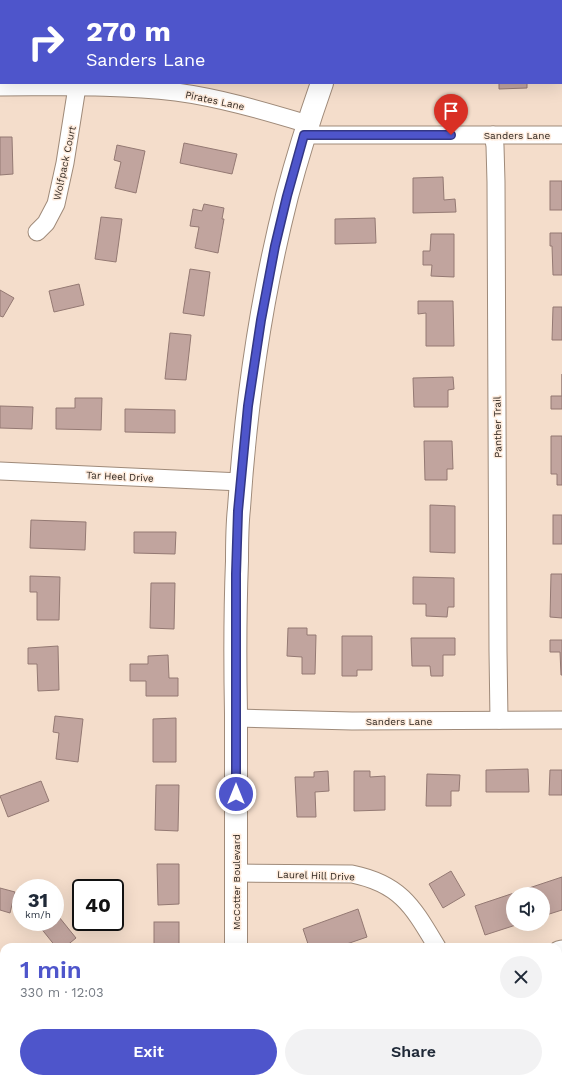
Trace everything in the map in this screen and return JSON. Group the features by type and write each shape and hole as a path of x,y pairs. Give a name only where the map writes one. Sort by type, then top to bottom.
{"street":[{"name":"McCotter Boulevard","path":"236,943 236,590 238,511 250,391 263,305 287,196 306,130 322,84"},
{"name":"Pirates Lane","path":"0,87 126,88 175,92 214,99 259,110 306,130"},
{"name":"Wolfpack Court","path":"37,232 46,223 56,204 69,142 77,87"},
{"name":"Sanders Lane","path":"306,130 493,135 562,135"},
{"name":"Panther Trail","path":"493,135 495,146 496,182 499,720"},
{"name":"Tar Heel Drive","path":"0,471 241,482"},
{"name":"Sanders Lane","path":"236,718 352,721 562,720"},
{"name":"Laurel Hill Drive","path":"236,873 352,874 377,881 389,887 410,906 419,917 435,943"}],"building":[{"path":"499,84 527,84 527,88 499,89"},
{"path":"0,137 12,137 13,174 0,175"},
{"path":"184,143 237,154 232,174 180,163"},
{"path":"117,145 145,151 136,193 115,188 121,162 114,160"},
{"path":"443,177 444,200 455,199 456,212 413,213 413,178"},
{"path":"550,181 562,181 562,210 550,210"},
{"path":"204,204 224,208 222,219 224,219 218,253 195,248 199,227 190,226 193,209 202,211"},
{"path":"101,217 122,219 116,262 95,259"},
{"path":"375,218 376,243 335,244 335,219"},
{"path":"550,233 562,233 562,275 553,275"},
{"path":"431,234 454,234 454,277 431,276 432,265 423,265 423,251 430,251"},
{"path":"190,269 210,272 204,316 183,313"},
{"path":"79,284 84,305 54,312 49,291"},
{"path":"0,290 14,298 3,317 0,316"},
{"path":"418,301 453,301 454,346 426,346 426,313 418,314"},
{"path":"553,307 562,307 562,340 552,340"},
{"path":"170,333 191,335 186,380 165,379"},
{"path":"453,377 454,389 448,390 448,407 414,407 413,378"},
{"path":"551,396 562,396 562,409 551,409"},
{"path":"75,398 102,398 101,430 56,429 56,408 75,408"},
{"path":"0,406 33,407 32,429 0,428"},
{"path":"125,409 175,410 175,433 125,432"},
{"path":"551,436 562,436 562,485 557,485 557,474 551,474"},
{"path":"424,441 452,441 453,469 447,469 447,480 425,480"},
{"path":"430,505 455,506 455,553 430,552"},
{"path":"553,515 562,515 562,544 553,544"},
{"path":"31,520 86,522 85,550 30,548"},
{"path":"134,532 176,532 175,554 134,553"},
{"path":"551,574 562,574 562,618 550,617"},
{"path":"30,576 60,577 59,620 37,620 37,592 30,592"},
{"path":"413,577 454,578 454,607 448,607 447,617 426,616 426,604 413,604"},
{"path":"151,583 175,583 174,629 150,628"},
{"path":"288,628 307,628 307,635 316,635 315,674 302,674 302,657 287,656"},
{"path":"342,636 372,636 372,670 357,670 357,676 342,676"},
{"path":"411,638 455,638 455,655 443,655 443,676 431,676 430,666 412,666"},
{"path":"550,640 562,640 562,675 560,652 550,652"},
{"path":"58,646 59,690 38,691 37,664 28,664 28,648"},
{"path":"168,655 169,678 178,678 178,696 146,696 146,681 130,681 130,664 148,664 148,656"},
{"path":"55,716 83,719 78,762 56,759 59,733 53,732"},
{"path":"176,718 176,762 153,762 153,719"},
{"path":"528,769 529,792 486,792 486,770"},
{"path":"550,770 562,770 562,795 549,795"},
{"path":"328,771 329,791 315,792 316,817 297,817 295,777 314,777 314,772"},
{"path":"354,771 370,771 370,777 385,776 385,810 354,811"},
{"path":"427,774 460,775 459,791 451,791 451,806 426,806"},
{"path":"41,781 49,801 8,817 0,796"},
{"path":"156,785 179,785 178,831 155,830"},
{"path":"157,864 179,864 179,904 158,905"},
{"path":"451,871 465,895 443,908 429,884"},
{"path":"562,877 562,910 550,914 550,887 532,887"},
{"path":"0,888 12,891 12,905 10,913 0,910"},
{"path":"506,896 506,928 485,935 475,906"},
{"path":"358,909 367,937 350,943 308,943 303,929"},
{"path":"154,922 179,922 179,943 154,943"},
{"path":"64,923 76,938 70,943 53,943 43,931 64,931"}],"route":[{"path":"236,794 236,574 238,511 248,406 263,305 275,246 304,135 451,135"}]}
